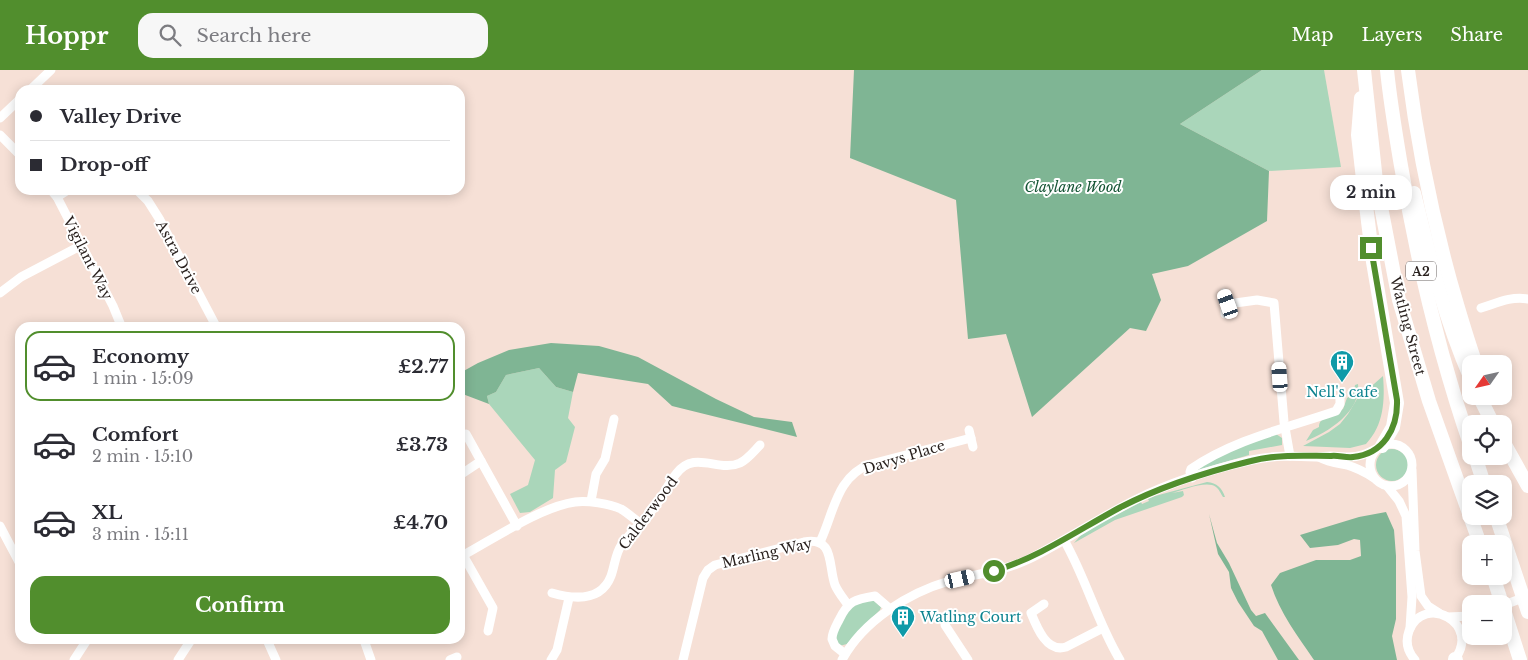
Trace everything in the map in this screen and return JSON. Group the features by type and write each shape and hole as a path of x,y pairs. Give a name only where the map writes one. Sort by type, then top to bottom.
{"highway":[{"path":"1363,70 1358,135 1362,177 1373,262 1397,400 1394,422 1382,446"},
{"name":"Watling Street","path":"1363,70 1376,181 1399,300 1429,401 1477,535"},
{"name":"Watling Street","path":"1386,70 1418,259 1447,372 1462,419"},
{"path":"1408,70 1421,158 1439,239 1460,316 1473,355"},
{"path":"1389,90 1426,242 1462,356"},
{"path":"1512,452 1519,469"},
{"path":"1512,457 1528,486"},
{"path":"1499,525 1528,612"},
{"path":"1512,635 1520,660"}],"street":[{"path":"35,85 51,70"},
{"path":"0,118 15,104"},
{"path":"1,138 15,151"},
{"name":"Vigilant Way","path":"55,195 120,322"},
{"name":"Astra Drive","path":"142,195 160,220 214,322"},
{"path":"0,293 21,277 82,245"},
{"path":"1224,293 1228,304"},
{"path":"1481,308 1507,299 1528,299"},
{"path":"1228,304 1257,300 1274,303 1285,429 1290,456"},
{"path":"1225,314 1228,304"},
{"path":"1192,478 1191,469 1247,440 1315,423 1336,410 1340,404 1340,399"},
{"path":"590,501 596,474 605,459 614,419"},
{"path":"466,434 517,526"},
{"name":"Davys Place","path":"820,542 841,489 848,478 860,469 971,438"},
{"path":"890,609 875,596 856,600 848,604 834,630 832,639 844,657 869,627 890,609 929,588 1012,566 1031,558 1136,500 1192,478 1254,460 1290,456 1358,456 1382,446 1393,444 1404,448 1411,457 1415,551 1421,596 1428,606 1455,622 1462,638"},
{"name":"Calderwood","path":"552,593 569,598 589,597 598,593 611,578 617,554 622,545 653,509 676,474 683,467 699,462 724,465 738,464 760,445"},
{"path":"1382,446 1374,453 1370,460 1371,471 1380,483 1387,486 1403,483 1412,470"},
{"path":"1318,457 1327,462 1349,466 1375,478"},
{"path":"465,472 481,461"},
{"path":"1387,486 1399,501 1406,516 1412,598 1407,644 1415,660"},
{"path":"465,554 557,506 577,501 590,501 621,509 640,523"},
{"path":"0,526 15,554"},
{"name":"Marling Way","path":"683,660 703,578 708,570 718,564 812,540 820,542 827,550 836,587 848,604"},
{"path":"1064,540 1075,560 1103,628 1120,660"},
{"path":"0,547 9,542"},
{"path":"465,561 492,608 488,630"},
{"path":"1512,601 1528,596"},
{"path":"550,660 557,650 569,598"},
{"path":"1044,604 1031,614 1044,638 1049,645 1055,648 1066,647 1103,628"},
{"path":"1410,628 1422,616 1430,614 1462,616"},
{"path":"945,625 968,660"},
{"path":"74,660 84,644"},
{"path":"178,660 188,644"},
{"path":"270,644 276,660"},
{"path":"365,644 371,660"},
{"path":"1455,660 1462,645"}],"green space":[{"name":"Claylane Wood","path":"854,70 1262,70 1180,124 1269,171 1267,221 1188,266 1152,274 1161,300 1146,331 1130,328 1032,417 1006,334 968,339 956,200 850,158"},
{"path":"1262,70 1324,70 1341,167 1269,171 1180,124"},
{"path":"551,343 599,346 638,357 754,417 792,422 797,437 672,406 648,384 578,373 573,392 556,387 539,368 506,375 496,392 487,396 489,404 465,395 465,370 509,350"},
{"path":"539,368 556,387 573,392 568,418 575,427 566,462 555,470 553,498 530,512 520,513 510,494 528,485 535,460 489,404 487,396 496,392 506,375"},
{"path":"1383,376 1384,394 1380,420 1377,429 1366,444 1350,448 1303,446 1340,424 1357,399"},
{"path":"1358,384 1358,394 1349,412 1333,427 1306,441 1313,430 1319,427 1321,420 1343,409 1347,398 1350,396 1350,392 1354,391 1355,385"},
{"path":"1276,434 1282,438 1282,445 1249,451 1249,455 1198,470 1198,468 1242,444"},
{"path":"1392,449 1403,454 1408,465 1403,476 1392,481 1381,476 1376,465 1381,454"},
{"path":"1207,482 1219,486 1225,497 1212,485 1188,488 1172,493 1183,491 1184,495 1182,497 1115,520 1074,543 1081,535 1097,525 1141,502 1142,504 1155,496"},
{"path":"1386,512 1394,530 1396,556 1396,619 1392,636 1397,660 1314,660 1284,614 1271,585 1280,573 1316,560 1350,560 1361,556 1360,540 1354,539 1338,545 1310,548 1300,535 1359,517"},
{"path":"1209,514 1217,543 1229,563 1251,610 1256,616 1265,613 1299,660 1278,660 1262,631 1254,626 1238,602 1231,588 1229,572 1218,554"},
{"path":"872,599 881,607 880,610 847,644 839,646 835,635 850,606"}],"place":[{"name":"Nell's cafe","path":"1342,383"},
{"name":"Watling Court","path":"903,638"}],"route":[{"path":"994,571 1031,558 1150,493 1196,476 1254,460 1290,456 1355,457 1369,453 1382,446 1394,422 1397,400 1371,248"}]}
